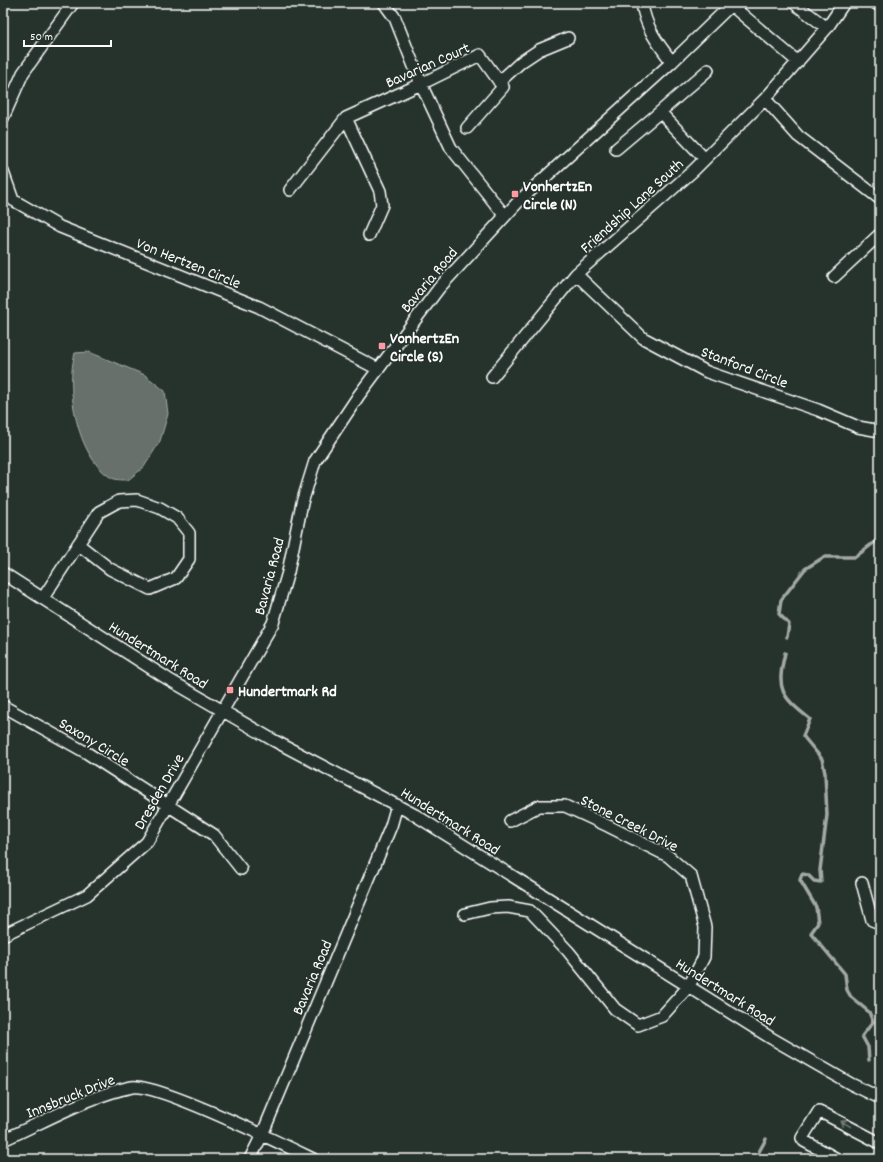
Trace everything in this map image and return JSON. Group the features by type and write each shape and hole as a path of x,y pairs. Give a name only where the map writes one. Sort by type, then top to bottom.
{"street":[{"path":"3,118 23,73 73,3"},
{"path":"384,3 394,18 421,84 451,148 504,216"},
{"path":"642,3 644,16 653,37 672,62"},
{"path":"794,3 828,28"},
{"name":"Friendship Lane South","path":"492,377 576,274 705,159 765,99 828,28 844,3"},
{"path":"875,3 880,6"},
{"path":"732,4 798,62"},
{"name":"Bavaria Road","path":"223,711 273,624 288,572 302,503 315,462 378,369 439,288 504,216 672,62 732,4"},
{"path":"468,128 500,92 503,87 499,82 521,62 539,50 568,38"},
{"name":"Bavarian Court","path":"290,190 346,118 480,55 499,82"},
{"path":"616,148 708,70"},
{"path":"765,99 798,136 880,199"},
{"path":"660,112 705,159"},
{"path":"346,118 380,191 382,204 369,235"},
{"name":"Von Hertzen Circle","path":"3,172 13,200 60,227 259,307 378,369"},
{"path":"834,277 880,234"},
{"name":"Stanford Circle","path":"576,274 644,338 707,372 818,410 858,427 880,431"},
{"path":"43,598 78,544 99,512 119,501 137,500 160,508 177,518 189,534 189,559 176,578 150,589 110,569 78,544"},
{"name":"Hundertmark Road","path":"3,573 168,680 273,740 415,815 778,1042 851,1084 880,1098"},
{"name":"Saxony Circle","path":"3,706 87,753 214,835 241,869"},
{"name":"Dresden Drive","path":"3,935 87,895 147,842 223,711"},
{"name":"Bavaria Road","path":"250,1159 262,1135 391,826 397,805"},
{"name":"Stone Creek Drive","path":"465,914 490,908 508,907 530,911 568,951 615,1009 638,1025 662,1016 689,986 704,957 705,927 691,876 668,856 565,806 539,806 510,821"},
{"path":"862,883 872,920 880,922"},
{"name":"Innsbruck Drive","path":"3,1140 94,1099 134,1087 163,1093 262,1135 313,1159"},
{"path":"837,1159 804,1141 802,1138 819,1110 880,1143"}],"shaded area":[{"path":"89,352 145,375 165,391 168,414 160,441 144,467 128,480 118,480 112,478 99,467 89,454 76,420 73,402 72,368 75,353"}],"waterway":[{"path":"787,637 789,624 779,614 781,600 805,569 824,557 855,557 880,538"},
{"path":"785,653 781,676 783,691 787,698 810,719 803,736 822,759 825,773 827,815 820,870 821,882 814,881 808,875 802,874 800,880 816,907 818,923 811,933 845,974 847,990 851,997 869,1012 873,1022 862,1036 868,1047 869,1060"},
{"path":"755,1159 766,1139"}],"place":[{"name":"VonhertzEn Circle (N)","path":"515,194"},
{"name":"VonhertzEn Circle (S)","path":"382,346"},
{"name":"Hundertmark Rd","path":"230,690"}]}
